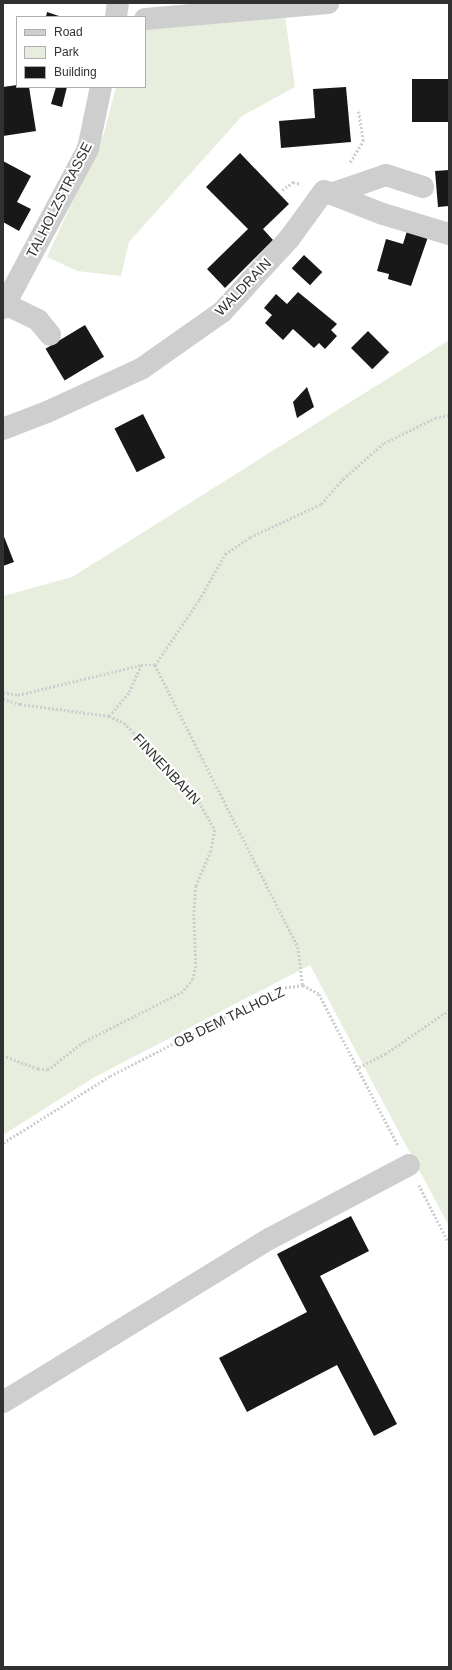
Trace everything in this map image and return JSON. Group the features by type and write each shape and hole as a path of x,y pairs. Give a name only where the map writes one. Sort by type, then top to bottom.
{"street":[{"path":"116,16 118,3"},
{"path":"146,19 328,3"},
{"name":"TALHOLZSTRASSE","path":"4,306 88,149 101,88"},
{"path":"331,194 386,174 423,186"},
{"name":"WALDRAIN","path":"3,429 47,412 141,369 222,312 289,239 324,191 331,194"},
{"path":"331,194 383,214 449,234"},
{"path":"4,306 38,320 50,335"},
{"path":"3,1402 271,1238 408,1165"}],"path":[{"path":"331,194 363,141 358,111"},
{"path":"155,665 199,600 225,554 250,538 321,504 343,479 384,443 435,418 449,415"},
{"path":"3,692 18,695 141,665 155,665"},
{"path":"109,716 129,692 141,665"},
{"path":"155,665 298,947 303,985"},
{"name":"FINNENBAHN","path":"3,699 20,704 46,706 109,716 124,723 170,768 199,802 215,830 211,851 196,886 194,914 196,966 193,979 183,992 84,1042 48,1070 38,1070 3,1056"},
{"name":"OB DEM TALHOLZ","path":"3,1143 117,1073 281,988 303,985 318,994 359,1068 449,1243"},
{"path":"359,1068 385,1054 449,1010"}],"green space":[{"path":"285,16 295,87 242,116 129,242 121,276 77,271 47,257 104,133 116,88 146,88 146,29"},
{"path":"449,340 449,1226 310,965 93,1078 3,1135 3,596 72,577"}],"building":[{"path":"47,12 59,16 46,16"},
{"path":"412,79 449,79 449,122 412,122"},
{"path":"16,85 16,88 29,88 36,131 3,136 3,87"},
{"path":"346,87 351,142 281,148 279,121 315,118 313,89"},
{"path":"56,88 67,88 62,107 51,104"},
{"path":"240,153 289,204 263,229 273,240 225,288 207,269 248,229 206,187"},
{"path":"3,161 31,176 17,202 31,209 19,231 3,222"},
{"path":"449,170 449,206 438,207 435,171"},
{"path":"407,231 428,237 411,286 388,279 389,274 377,271 386,239 403,244"},
{"path":"304,255 322,272 310,285 292,268"},
{"path":"298,292 337,324 331,330 337,336 325,349 319,343 314,348 293,329 283,340 265,323 272,315 264,308 276,294 287,304"},
{"path":"85,325 104,357 65,380 46,349"},
{"path":"368,331 389,352 372,369 351,348"},
{"path":"307,387 314,407 297,418 293,402"},
{"path":"143,414 165,458 137,472 114,429"},
{"path":"3,534 14,562 3,566"},
{"path":"351,1216 369,1251 320,1276 397,1424 374,1436 337,1365 247,1412 219,1358 307,1312 277,1254"}]}
